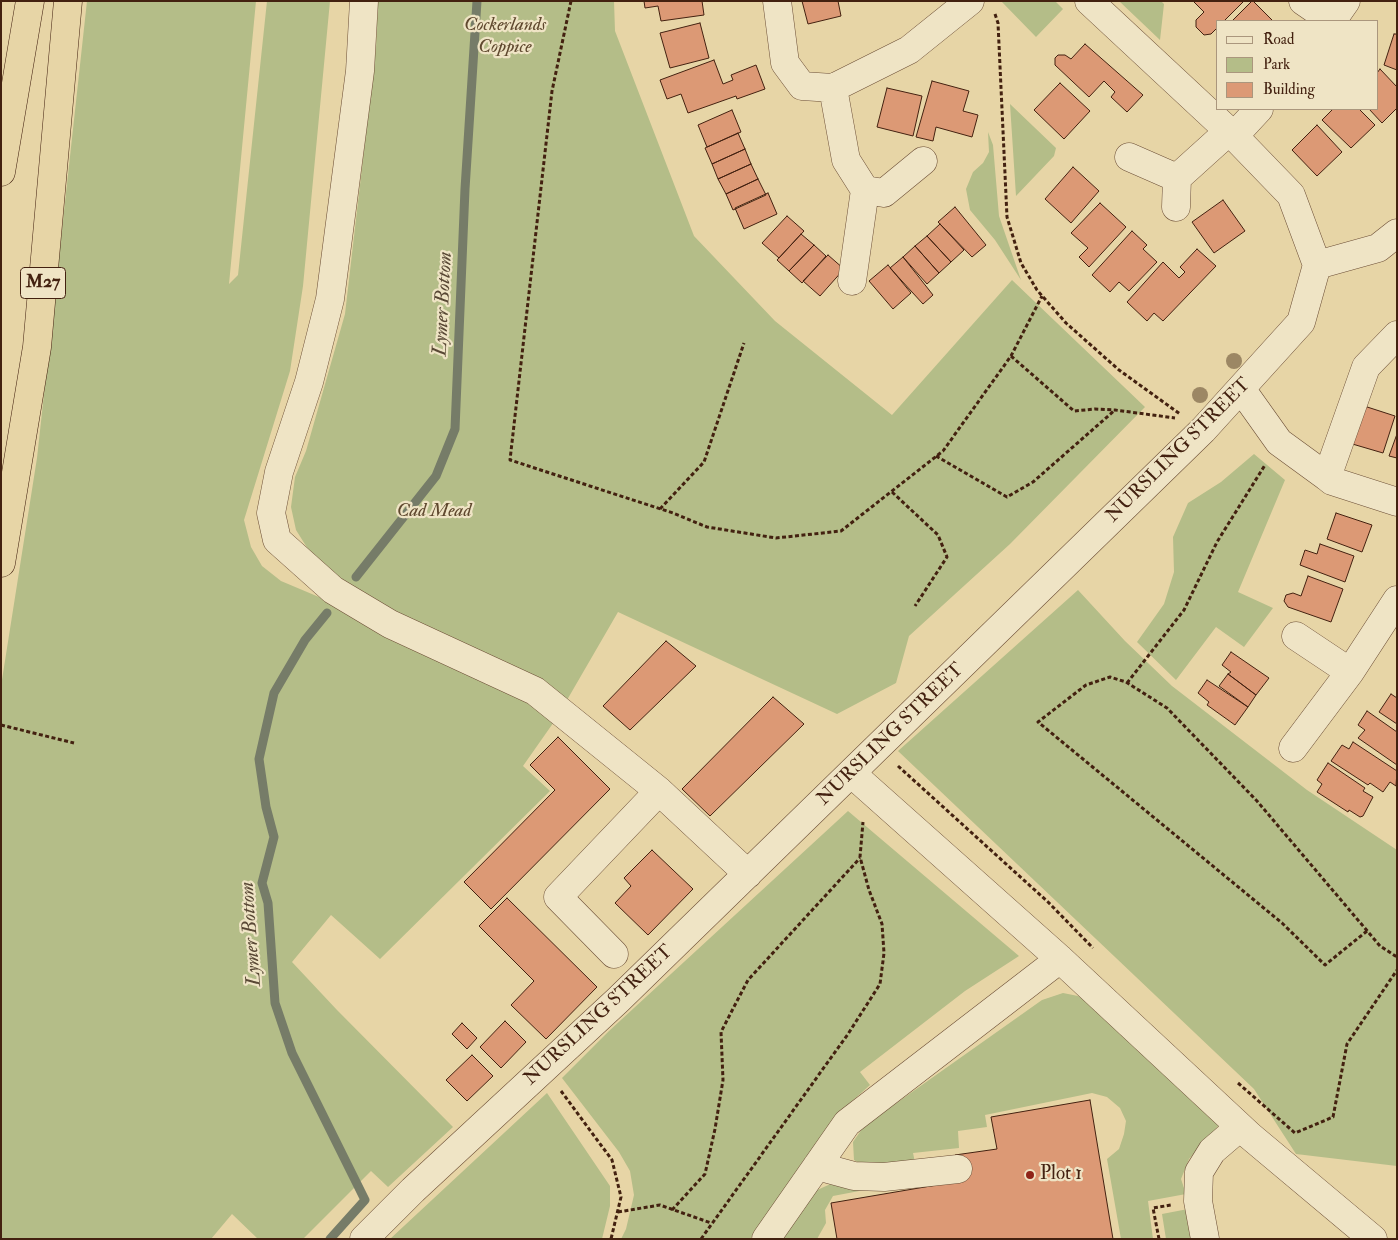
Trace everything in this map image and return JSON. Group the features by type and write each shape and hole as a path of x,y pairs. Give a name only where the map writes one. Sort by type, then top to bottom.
{"highway":[{"path":"1,172 30,1"},
{"name":"M27","path":"1,563 37,347 68,1"}],"street":[{"path":"364,1 360,71 330,299 309,382 279,472 272,513 273,531 277,540 333,590 390,624 535,691 660,791 748,874"},
{"path":"777,1 785,63 802,86 833,88 909,50 981,5"},
{"path":"1089,1 1232,134 1291,195 1317,265 1378,248 1397,234"},
{"path":"1303,1 1331,20"},
{"path":"1333,20 1346,1"},
{"path":"833,88 846,160 865,190 852,281"},
{"path":"1176,207 1177,178 1232,134 1258,110"},
{"path":"1129,157 1177,178"},
{"path":"865,190 884,193 923,161"},
{"name":"NURSLING STREET","path":"364,1239 413,1190 545,1068 748,874 859,780 877,748 1196,425 1242,390 1301,322 1317,265"},
{"path":"1327,477 1366,367 1397,335"},
{"path":"1242,390 1279,442 1332,481 1397,502"},
{"path":"1293,748 1350,672 1397,600"},
{"path":"1296,636 1350,672"},
{"path":"859,780 1060,959 1240,1127 1373,1239"},
{"path":"614,954 558,897 660,791"},
{"path":"766,1239 847,1123 1060,959"},
{"path":"1205,1239 1198,1201 1198,1172 1212,1151 1240,1127"},
{"path":"817,1166 854,1176 884,1177 958,1169"}],"path":[{"path":"571,1 552,91 510,460 660,509 707,527 776,538 841,530 943,451 1011,356 1042,296"},
{"path":"981,5 998,23 1007,217 1021,263 1042,296 1066,323 1119,370 1196,425"},
{"path":"660,509 704,462 744,343"},
{"path":"1011,356 1074,411 1115,410 1196,425"},
{"path":"936,456 1007,498 1033,482 1115,410"},
{"path":"1127,683 1184,610 1217,542 1279,442"},
{"path":"892,492 938,535 947,556 914,606"},
{"path":"1367,931 1325,965 1282,923 1038,722 1086,685 1110,677 1127,683 1167,708 1221,760 1380,946 1397,958"},
{"path":"1,726 74,743"},
{"path":"877,748 1048,902 1099,954"},
{"path":"701,1239 848,1034 880,984 884,953 882,924 869,890 860,857 859,780"},
{"path":"672,1210 705,1174 722,1080 721,1032 748,980 860,857"},
{"path":"1237,1082 1295,1133 1333,1117 1347,1044 1397,970"},
{"path":"545,1068 612,1160 621,1197 611,1239"},
{"path":"1159,1239 1153,1208 1198,1201"},
{"path":"618,1212 660,1206 711,1223"}],"green space":[{"path":"87,1 256,1 229,284 238,275 267,1 330,1 303,286 290,371 244,520 251,547 262,566 281,581 345,608 296,530 291,507 295,477 306,451 345,314 376,47 378,1 614,1 615,31 694,236 775,321 892,415 1012,280 1145,407 1010,544 909,636 896,683 837,714 618,612 556,719 523,766 550,791 380,959 331,915 292,962 453,1127 388,1187 371,1171 303,1239 258,1239 232,1214 211,1239 1,1239 1,686 37,458"},
{"path":"1001,1 1055,1 1063,9 1036,37"},
{"path":"1119,1 1161,1 1164,4 1160,40"},
{"path":"1010,104 1056,148 1054,156 1016,196"},
{"path":"988,132 993,145 999,216 1021,280 995,240 970,210 966,189 973,172 983,163 989,152"},
{"path":"1254,454 1285,480 1238,592 1273,608 1244,647 1216,627 1176,680 1137,642 1164,604 1174,572 1173,537 1188,503 1221,482"},
{"path":"1078,590 1125,641 1172,686 1307,790 1397,850 1397,1166 1296,1154 1254,1089 898,751"},
{"path":"848,811 1019,956 965,991 860,1072 870,1085 838,1114 750,1239 621,1239 626,1229 634,1195 630,1171 619,1152 562,1078 609,1031"},
{"path":"1063,993 1078,996 1094,1006 1221,1123 1189,1159 1181,1179 1186,1194 1148,1201 1153,1239 1121,1239 1107,1159 1119,1149 1126,1121 1120,1108 1107,1097 1092,1093 985,1115 987,1127 958,1131 959,1148 913,1153 916,1167 871,1170 854,1160 853,1142 864,1126 1042,1000"},
{"path":"547,1093 610,1186 610,1206 602,1239 390,1239"},
{"path":"835,1182 875,1188 833,1196 825,1210 826,1223 817,1239 783,1239 815,1191"},
{"path":"1188,1209 1195,1239 1166,1239 1162,1214"}],"building":[{"path":"644,1 702,1 704,15 661,21 658,6 645,8"},
{"path":"802,1 838,1 841,16 808,24"},
{"path":"1193,1 1244,1 1225,20 1216,20 1216,29 1211,34 1204,35 1196,27 1196,20 1204,12"},
{"path":"1253,1 1272,20 1233,20"},
{"path":"700,23 709,58 670,68 660,33"},
{"path":"1394,34 1397,34 1397,70 1384,65"},
{"path":"1085,44 1143,95 1127,112 1111,97 1115,92 1104,81 1089,97 1055,65 1055,58 1058,55 1065,55 1071,59"},
{"path":"714,60 723,84 733,80 731,75 756,65 765,89 737,99 736,96 688,113 681,94 667,99 660,80"},
{"path":"1380,69 1397,87 1397,108 1382,123 1370,110 1378,110 1378,72"},
{"path":"932,81 969,91 963,111 978,115 972,137 936,127 933,141 916,137"},
{"path":"1060,83 1090,111 1064,139 1034,110"},
{"path":"887,88 922,96 913,136 877,127"},
{"path":"732,110 741,132 707,147 698,125"},
{"path":"1332,110 1360,110 1375,125 1351,148 1322,120"},
{"path":"1317,125 1342,152 1317,176 1292,150"},
{"path":"738,133 745,149 712,164 705,148"},
{"path":"745,149 751,164 718,179 712,164"},
{"path":"751,164 758,179 726,194 718,179"},
{"path":"1073,167 1099,191 1071,223 1045,199"},
{"path":"758,179 766,195 733,210 726,194"},
{"path":"768,193 777,214 744,229 735,208"},
{"path":"1223,200 1245,231 1214,253 1192,222"},
{"path":"1100,203 1126,227 1089,267 1079,257 1088,248 1071,233"},
{"path":"955,207 986,245 972,257 938,222"},
{"path":"787,216 804,231 779,258 762,243"},
{"path":"940,224 964,250 951,262 927,236"},
{"path":"1132,231 1147,245 1143,249 1157,262 1129,291 1119,282 1110,292 1092,275"},
{"path":"801,234 814,245 789,271 777,260"},
{"path":"927,236 951,262 939,273 915,246"},
{"path":"814,245 826,256 802,283 789,271"},
{"path":"915,246 939,273 927,284 903,257"},
{"path":"1197,249 1216,266 1163,321 1154,313 1147,321 1127,302 1163,262 1179,278 1185,272 1180,267"},
{"path":"828,255 844,269 820,296 803,281"},
{"path":"903,257 933,295 923,304 890,268"},
{"path":"888,265 911,293 893,309 869,281"},
{"path":"1361,405 1395,416 1383,453 1349,443"},
{"path":"1397,434 1397,458 1389,456"},
{"path":"1336,513 1372,525 1362,552 1327,539"},
{"path":"1320,544 1354,556 1345,582 1300,565 1305,550 1317,554"},
{"path":"1308,576 1343,589 1331,622 1288,607 1284,601 1286,595 1293,593 1301,596"},
{"path":"666,641 696,666 630,730 603,706"},
{"path":"1231,652 1269,678 1256,695 1228,674 1231,672 1222,665"},
{"path":"1228,674 1256,695 1248,707 1219,686"},
{"path":"1207,680 1248,707 1235,725 1207,705 1209,702 1198,693"},
{"path":"1391,694 1397,698 1397,724 1379,712"},
{"path":"773,697 804,724 710,816 682,789"},
{"path":"1367,711 1397,732 1397,765 1358,738 1365,730 1358,725"},
{"path":"558,737 610,789 491,909 464,882 555,790 530,765"},
{"path":"1353,742 1397,771 1396,786 1390,782 1383,792 1370,783 1368,785 1331,761 1342,745 1349,749"},
{"path":"1328,763 1365,788 1363,791 1373,797 1363,816 1360,817 1349,810 1348,812 1317,792 1322,784 1317,780"},
{"path":"652,850 693,889 648,935 615,903 631,886 624,878"},
{"path":"507,898 597,987 546,1039 511,1005 534,981 479,926"},
{"path":"505,1021 526,1042 501,1068 480,1047"},
{"path":"462,1023 477,1038 467,1049 452,1034"},
{"path":"472,1055 493,1076 467,1101 446,1080"},
{"name":"Plot 1","path":"1090,1100 1113,1239 837,1239 831,1203 960,1181 955,1155 997,1149 991,1117"}],"waterway":[{"name":"Lymer Bottom","path":"356,577 436,476 455,429 465,189 477,1"},
{"name":"Lymer Bottom","path":"327,613 305,640 274,693 259,759 266,807 274,837 262,883 268,903 275,1003 292,1053 365,1200 330,1239"}],"place":[{"name":"Plot 1","path":"1030,1175"}],"park label":[{"name":"Cockerlands Coppice","path":"505,37"},
{"name":"Cad Mead","path":"434,512"}]}
